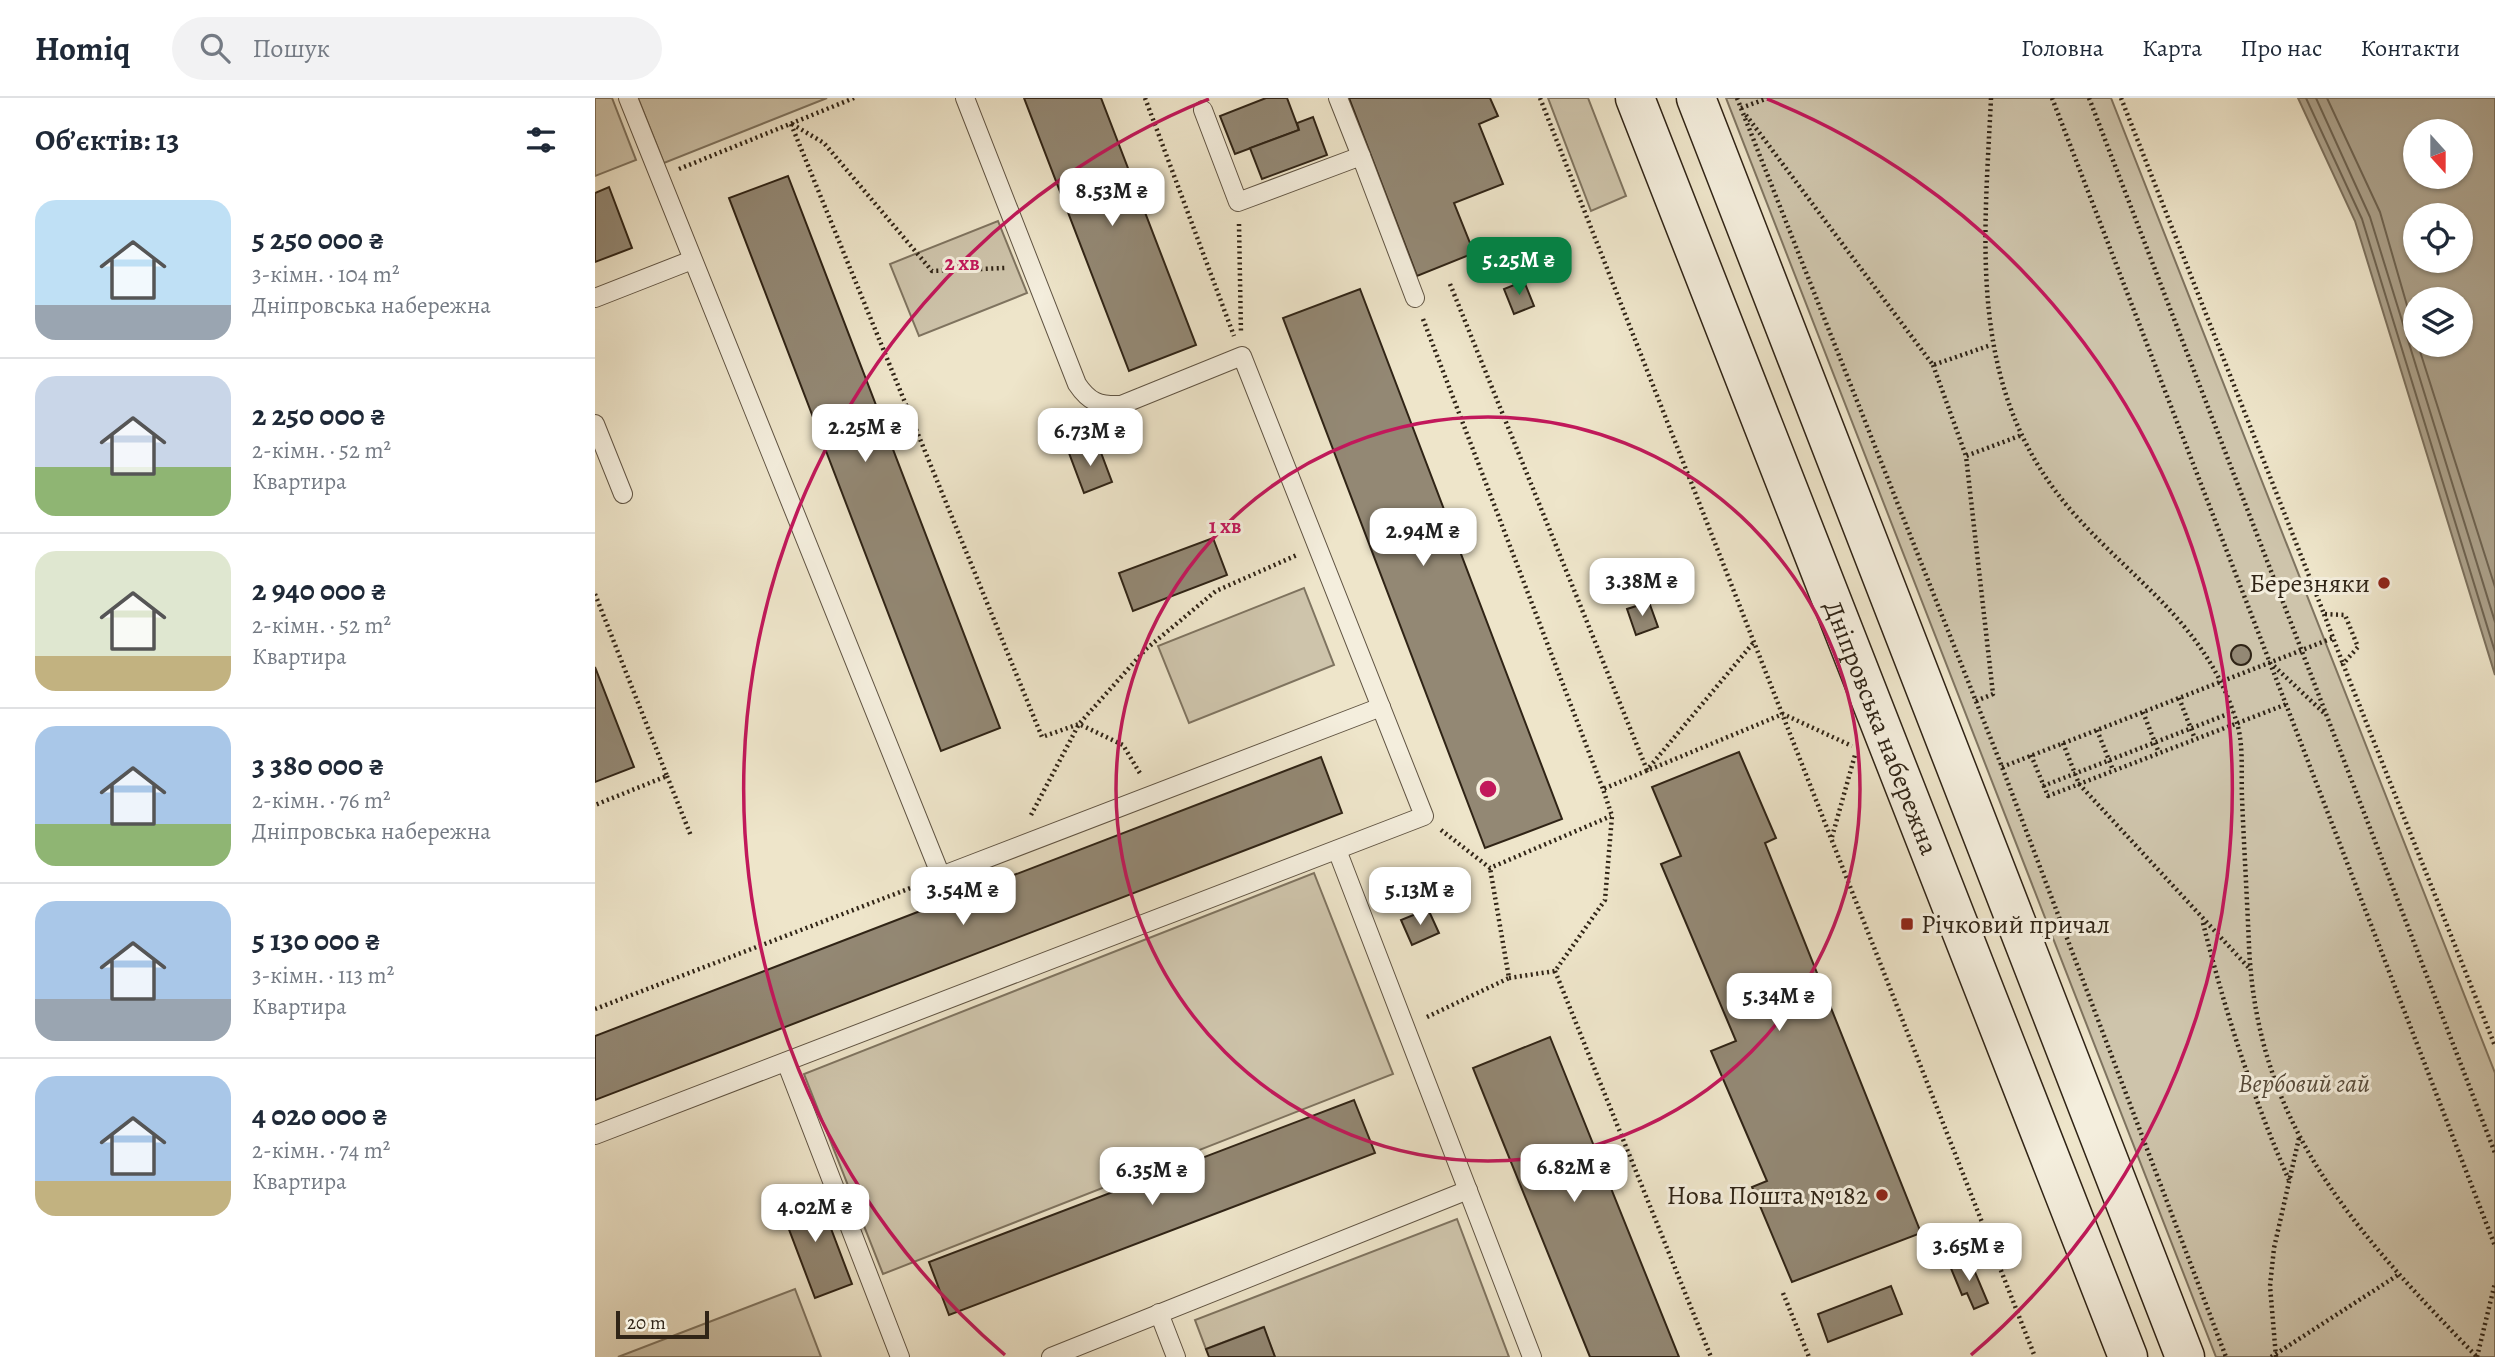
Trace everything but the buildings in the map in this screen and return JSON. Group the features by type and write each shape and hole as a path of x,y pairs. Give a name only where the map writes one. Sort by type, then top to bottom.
{"main road":[{"name":"Дніпровська набережна","path":"1636,98 2128,1357"},
{"name":"Дніпровська набережна","path":"1696,98 2185,1357"}],"lane":[{"path":"628,98 941,876 1381,707"},
{"path":"595,1135 1424,816 1242,356 1121,405 1103,406 1087,399 1077,384 965,98"},
{"path":"1338,98 1415,298"},
{"path":"1203,110 1238,202 1361,156"},
{"path":"595,298 692,260"},
{"path":"595,424 623,494"},
{"path":"1337,850 1532,1357"},
{"path":"786,1062 901,1357"},
{"path":"1051,1357 1468,1190"},
{"path":"1159,1313 1176,1357"}],"path":[{"path":"659,177 854,98"},
{"path":"1145,98 1242,356"},
{"path":"1541,98 2035,1357"},
{"path":"1739,98 2002,767 2226,1357"},
{"path":"1741,108 1768,98"},
{"path":"1991,98 1983,254 1991,345 2022,435 2044,473 2074,514 2166,603 2192,633 2222,682 2238,723 2250,969 2269,1060 2299,1138 2329,1190 2398,1275 2477,1357"},
{"path":"2052,98 2495,1246"},
{"path":"2089,98 2495,1153"},
{"path":"2121,98 2495,1046"},
{"path":"1741,108 1933,365 1966,456 1993,694 1976,701"},
{"path":"791,124 824,144 932,271 1031,267"},
{"path":"791,124 1042,737 1079,723 1123,745 1152,795"},
{"path":"1238,202 1242,356"},
{"path":"1450,284 1647,770"},
{"path":"1406,1027 1509,978 1555,971 1605,900 1612,816 1415,298"},
{"path":"1933,365 1991,345"},
{"path":"1966,456 2022,435"},
{"path":"1013,849 1079,723 1146,649 1216,591 1317,547"},
{"path":"595,594 691,836"},
{"path":"2324,614 2345,614 2358,647 2343,664"},
{"path":"2002,767 2333,638"},
{"path":"1647,770 1754,642"},
{"path":"2271,663 2327,715"},
{"path":"2179,698 2195,739"},
{"path":"2031,755 2047,796 2287,704"},
{"path":"2143,712 2159,753"},
{"path":"2043,786 2233,712"},
{"path":"1603,789 1783,715 1856,748 1831,839"},
{"path":"2097,730 2113,770"},
{"path":"2063,743 2079,784 2250,969"},
{"path":"595,805 667,776"},
{"path":"1424,816 1490,868 1509,978"},
{"path":"1490,868 1612,816"},
{"path":"595,1009 941,876"},
{"path":"2203,921 2246,1073 2289,1180"},
{"path":"1555,971 1711,1357"},
{"path":"2299,1138 2274,1248 2270,1286 2274,1356 2398,1275"},
{"path":"2477,1357 2495,1283"},
{"path":"1783,1293 1809,1357"}],"green space":[{"path":"595,98 612,98 636,160 595,176"},
{"path":"638,98 827,98 664,163"},
{"path":"1548,98 1588,98 1626,196 1591,211"},
{"name":"Вербовий гай","path":"1726,98 2111,98 2495,1073 2495,1357 2216,1357"},
{"path":"998,221 1027,293 919,336 890,264"},
{"path":"1304,588 1334,665 1189,723 1158,646"},
{"path":"1314,873 1393,1074 883,1274 804,1074"},
{"path":"1457,1219 1509,1357 1275,1357 1263,1327 1206,1349 1195,1320"},
{"path":"795,1289 821,1357 618,1357"}],"water":[{"path":"2298,98 2495,98 2495,675 2355,221"}],"place":[{"name":"Березняки","path":"2384,583"},
{"name":"Річковий причал","path":"1907,924"},
{"name":"Нова Пошта №182","path":"1882,1195"}]}
